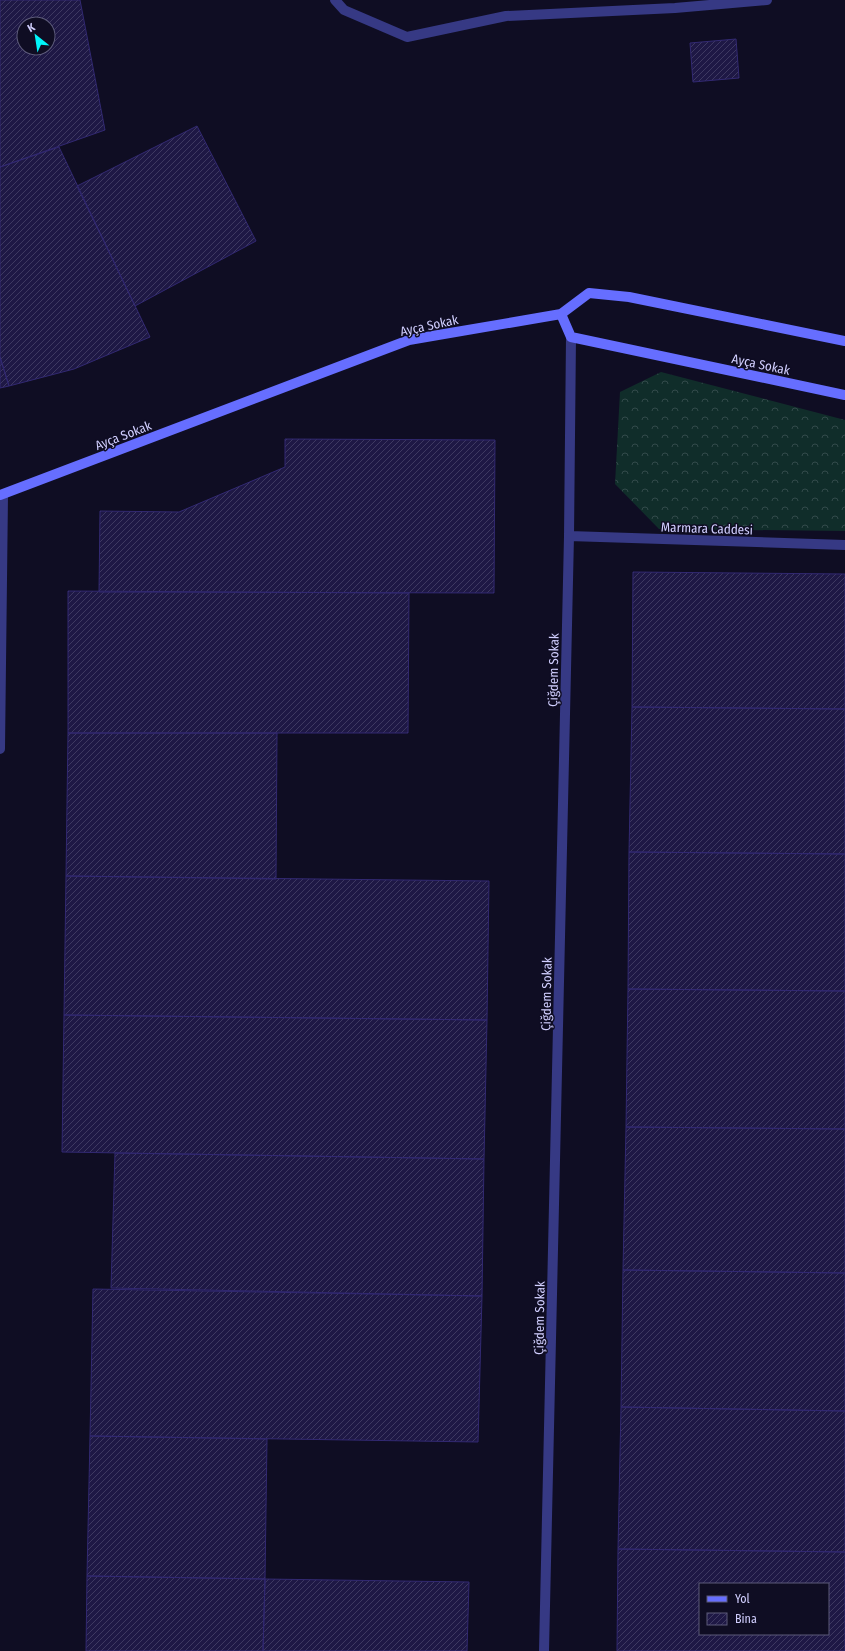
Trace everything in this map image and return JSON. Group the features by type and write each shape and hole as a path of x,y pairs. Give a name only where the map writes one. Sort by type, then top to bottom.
{"street":[{"path":"335,0 344,10 407,37 506,16 675,8 767,0"},
{"path":"571,337 562,314 588,293 629,298 845,341"},
{"name":"Ayça Sokak","path":"2,495 409,340 562,314"},
{"name":"Ayça Sokak","path":"571,337 845,395"},
{"name":"Çiğdem Sokak","path":"544,1651 569,536 571,337"},
{"path":"0,749 2,495"},
{"name":"Marmara Caddesi","path":"569,536 845,545"}],"green space":[{"path":"661,372 845,420 845,531 659,529 615,484 620,392"}],"building":[{"path":"0,0 80,0 105,130 0,167"},
{"path":"736,39 739,78 693,82 690,43"},
{"path":"197,126 256,241 135,306 77,186"},
{"path":"59,147 150,337 74,369 9,386 0,357 0,167"},
{"path":"0,357 9,386 0,388"},
{"path":"285,439 495,440 494,593 99,592 100,511 179,512 285,467"},
{"path":"633,572 845,574 845,709 632,707"},
{"path":"68,591 409,593 408,733 68,733"},
{"path":"632,707 845,709 845,854 629,852"},
{"path":"68,733 277,733 276,879 66,876"},
{"path":"629,852 845,854 845,991 628,989"},
{"path":"66,876 489,881 487,1020 64,1015"},
{"path":"628,989 845,991 845,1129 626,1127"},
{"path":"64,1015 487,1020 484,1159 62,1152"},
{"path":"626,1127 845,1129 845,1273 623,1270"},
{"path":"115,1153 484,1159 482,1296 111,1288"},
{"path":"623,1270 845,1273 845,1411 621,1407"},
{"path":"93,1289 482,1296 478,1442 90,1436"},
{"path":"621,1407 845,1411 845,1552 618,1549"},
{"path":"90,1436 267,1439 265,1579 87,1576"},
{"path":"618,1549 845,1552 845,1651 617,1651"},
{"path":"87,1576 265,1579 263,1651 86,1651"},
{"path":"265,1579 469,1582 467,1651 263,1651"}]}
